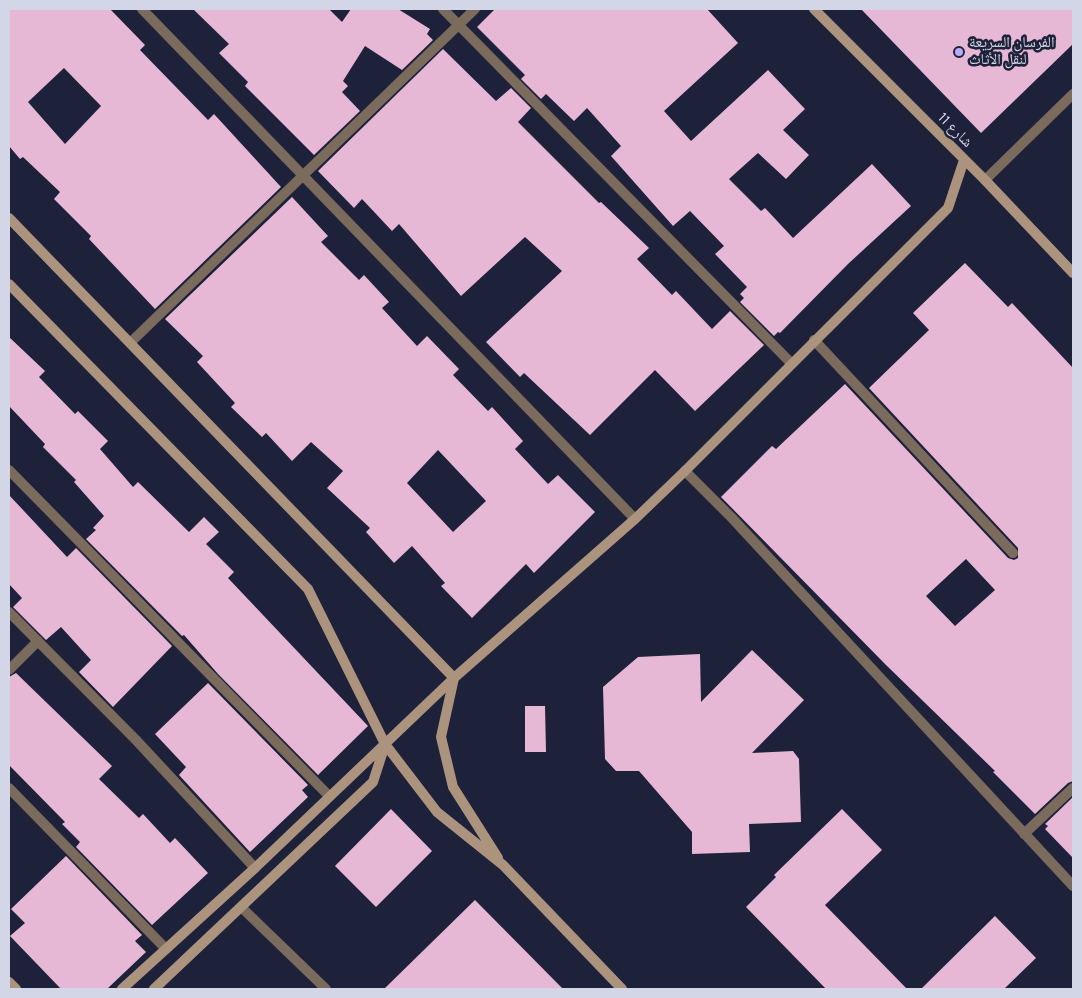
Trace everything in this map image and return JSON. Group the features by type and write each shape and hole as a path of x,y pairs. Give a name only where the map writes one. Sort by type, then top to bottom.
{"street":[{"path":"142,9 635,519"},
{"path":"444,9 791,364"},
{"path":"131,342 302,174 475,9"},
{"name":"شارع 11","path":"814,9 985,180 1073,273"},
{"path":"985,180 1073,94"},
{"path":"122,989 255,868 454,678 635,519 685,471 948,208 964,160"},
{"path":"9,218 454,678"},
{"path":"9,284 308,589 385,744 437,812 503,865 622,989"},
{"path":"814,340 1012,553"},
{"path":"9,470 329,796"},
{"path":"685,471 732,518 1073,886"},
{"path":"9,612 136,740 255,868"},
{"path":"9,670 38,641"},
{"path":"454,678 441,737 453,787 503,865"},
{"path":"154,989 373,782 385,744"},
{"path":"9,788 166,949"},
{"path":"1024,834 1073,788"},
{"path":"241,907 326,989"},
{"path":"9,982 16,989"}],"building":[{"path":"9,9 110,9 145,45 140,50 208,120 214,114 281,187 155,309 89,239 91,236 54,199 60,192 23,157 20,159 9,146","holes":["64,68 101,106 65,144 28,102"]},
{"path":"193,9 329,9 342,22 351,9 398,9 430,29 427,34 433,40 402,70 365,46 343,81 348,86 342,92 360,111 314,155 245,86 248,82 219,53 229,44"},
{"path":"495,9 707,9 738,43 664,111 691,141 768,70 805,109 783,130 809,155 786,179 758,153 729,179 761,211 765,208 793,238 872,164 911,206 848,264 780,333 778,332 774,336 740,302 744,298 740,294 747,287 715,254 724,246 690,211 673,226 611,156 621,146 587,108 574,121 546,94 541,99 521,79 525,75 477,27"},
{"path":"861,9 1073,9 1073,44 981,133"},
{"path":"443,49 496,101 511,88 531,108 518,122 599,203 601,202 649,248 637,259 672,295 676,291 712,329 730,311 764,345 695,411 655,370 590,435 524,373 520,377 486,342 562,271 525,237 461,296 399,224 392,231 362,199 354,208 318,171"},
{"path":"292,197 328,236 321,242 359,280 364,275 389,302 382,308 417,346 427,336 459,369 453,375 488,411 492,407 523,441 515,449 548,484 558,475 595,512 534,573 526,564 472,618 441,586 445,583 412,546 394,563 366,532 370,528 327,488 343,471 311,442 292,461 266,433 262,437 231,407 235,403 197,362 203,356 165,319","holes":["438,450 486,501 453,532 407,483"]},
{"path":"965,263 1008,307 1012,303 1073,368 1073,781 1068,783 1035,814 993,772 995,771 886,665 721,497 772,446 776,449 845,384 1008,558 1014,560 1018,558 1018,548 869,388 929,330 913,313","holes":["966,559 995,590 955,626 926,596"]},
{"path":"9,337 45,371 39,377 75,414 78,411 108,441 100,449 133,487 138,482 189,532 204,517 219,532 206,544 234,572 228,578 368,726 318,775 218,674 184,635 182,636 86,539 96,530 93,528 104,516 74,482 76,480 43,447 45,444 9,406"},
{"path":"9,495 67,557 76,548 172,646 113,707 79,672 91,660 61,627 46,640 13,607 22,598 9,584"},
{"path":"752,650 804,700 752,753 793,751 799,759 801,822 749,824 750,852 692,854 692,832 639,771 616,771 605,759 603,687 638,657 700,654 701,702"},
{"path":"16,673 112,766 99,779 139,818 143,814 170,843 175,838 208,873 152,925 76,847 80,842 62,824 65,822 9,765 9,677"},
{"path":"208,683 308,785 302,790 308,797 250,852 179,775 186,767 155,734"},
{"path":"525,706 545,706 546,752 525,752"},
{"path":"1073,797 1073,858 1045,829 1048,826 1045,824"},
{"path":"391,809 432,851 376,907 335,866"},
{"path":"842,809 882,850 825,905 907,989 826,989 746,907 776,877 774,875"},
{"path":"66,856 142,935 135,941 146,952 107,989 61,989 10,936 25,923 11,909"},
{"path":"475,900 563,989 384,989"},
{"path":"995,916 1036,958 1004,989 921,989"}],"place":[{"name":"الفرسان السريعة لنقل الأثاث","path":"959,52"}]}
